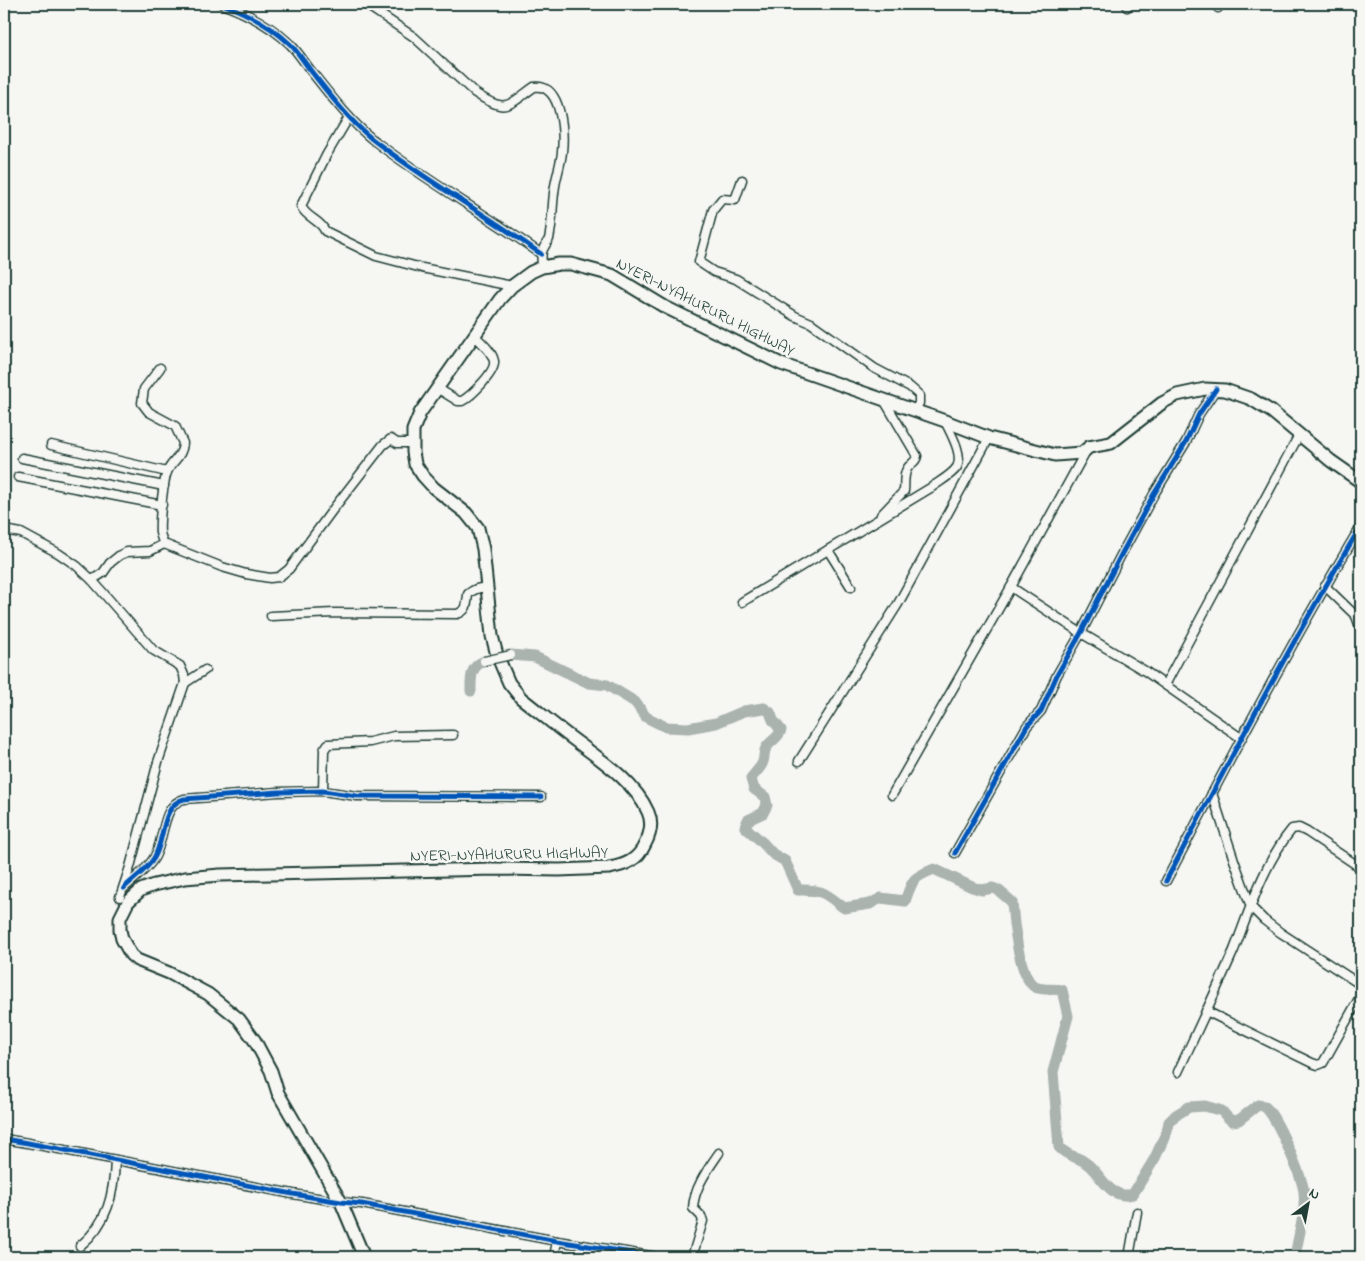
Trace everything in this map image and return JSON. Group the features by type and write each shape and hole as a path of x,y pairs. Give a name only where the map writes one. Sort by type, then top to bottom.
{"highway":[{"name":"NYERI-NYAHURURU HIGHWAY","path":"364,1257 341,1202 278,1093 271,1071 255,1041 239,1018 208,994 169,973 137,960 131,955 122,940 120,918 128,902 141,890 154,884 185,878 220,875 485,869 589,870 623,866 635,859 642,850 651,831 651,822 645,806 623,778 521,698 509,683 497,655 492,636 483,549 478,528 466,513 434,488 415,464 412,443 413,430 420,413 474,335 512,286 530,272 558,264 571,264 612,275 665,307 781,364 990,438 1055,456 1082,454 1088,447 1111,443 1162,403 1176,395 1205,389 1236,392 1272,412 1361,482"}],"street":[{"path":"222,4 248,14 270,27 291,45 348,117 371,138 418,173 542,254"},
{"path":"365,4 414,37 485,100 498,105 511,105 531,89 537,87 546,89 552,95 560,114 563,129 562,153 555,186 551,228 542,254 542,268"},
{"path":"348,117 309,188 301,206 305,212 322,225 325,231 376,256 422,268 512,286"},
{"path":"742,180 735,200 722,199 713,210 699,262 714,272 736,279 811,324 874,368 910,387 918,395 919,403 915,411"},
{"path":"437,388 458,401 462,401 489,374 494,366 494,360 485,346 474,335"},
{"path":"160,368 144,389 142,403 149,412 175,426 184,443 180,456 167,472 164,486 160,533 164,544"},
{"path":"955,853 1027,726 1041,711 1057,675 1154,494 1186,442 1199,414 1216,389"},
{"path":"871,525 904,491 905,474 917,456 884,400"},
{"path":"742,602 871,525 950,474 957,466 959,456 945,421"},
{"path":"1165,685 1299,435"},
{"path":"799,761 898,604 990,438"},
{"path":"92,580 103,573 110,563 120,555 127,552 150,550 164,544 246,574 270,578 279,577 289,569 383,446 391,439 397,443 412,443"},
{"path":"51,445 167,472"},
{"path":"892,795 1011,587 1088,447"},
{"path":"22,458 164,486"},
{"path":"18,477 162,505"},
{"path":"1166,881 1241,738 1325,586 1361,526"},
{"path":"4,530 21,533 58,553 76,566 92,580 153,650 180,666 184,675 185,683 158,762 120,897"},
{"path":"828,550 851,587"},
{"path":"1325,586 1356,616 1361,630"},
{"path":"271,616 334,613 457,614 463,612 467,607 468,594 479,587 487,588"},
{"path":"1011,587 1165,685 1241,738"},
{"path":"484,661 511,655"},
{"path":"185,683 205,670"},
{"path":"324,791 324,750 328,744 370,742 394,736 453,734"},
{"path":"124,888 154,858 170,808 178,801 184,799 278,792 324,791 357,796 541,797"},
{"path":"1212,793 1251,907 1281,933 1361,985"},
{"path":"1178,1072 1266,873 1279,847 1292,829 1296,827 1307,832 1361,868"},
{"path":"1206,1011 1318,1065 1327,1056 1361,995"},
{"path":"4,1139 341,1202 362,1204 557,1242 657,1257"},
{"path":"692,1257 703,1221 701,1216 694,1210 694,1202 706,1171 719,1153"},
{"path":"80,1246 90,1238 106,1212 114,1175 115,1160"},
{"path":"1129,1257 1137,1212"},
{"path":"554,1257 557,1242"}],"waterway":[{"path":"511,655 535,657 589,683 607,685 635,702 646,717 666,727 688,728 716,723 744,711 764,708 770,712 773,720 781,730 766,748 762,764 751,779 754,789 765,797 767,805 763,813 748,820 745,827 773,854 785,861 798,890 813,890 824,893 844,908 870,904 881,898 905,901 914,880 934,869 972,887 982,890 993,888 998,890 1012,902 1018,948 1029,982 1038,988 1062,990 1068,1016 1053,1072 1059,1147 1066,1153 1086,1163 1106,1185 1118,1194 1133,1194 1155,1158 1169,1122 1176,1115 1189,1107 1205,1106 1222,1111 1232,1121 1239,1120 1258,1105 1264,1107 1270,1112 1282,1133 1299,1174 1304,1192 1303,1217 1295,1257"},
{"path":"471,691 471,677 474,669 479,663 484,661"}],"cycle path":[{"path":"222,4 258,21 275,31 290,44 340,107 372,139 413,169 541,254"},
{"path":"955,853 1027,726 1041,711 1057,675 1154,494 1186,442 1199,414 1216,389"},
{"path":"1166,881 1237,746 1335,569 1361,526"},
{"path":"124,888 154,858 158,851 167,816 171,808 184,799 278,792 323,791 357,796 541,797"},
{"path":"4,1139 293,1194 362,1204 557,1241 657,1257"}]}
